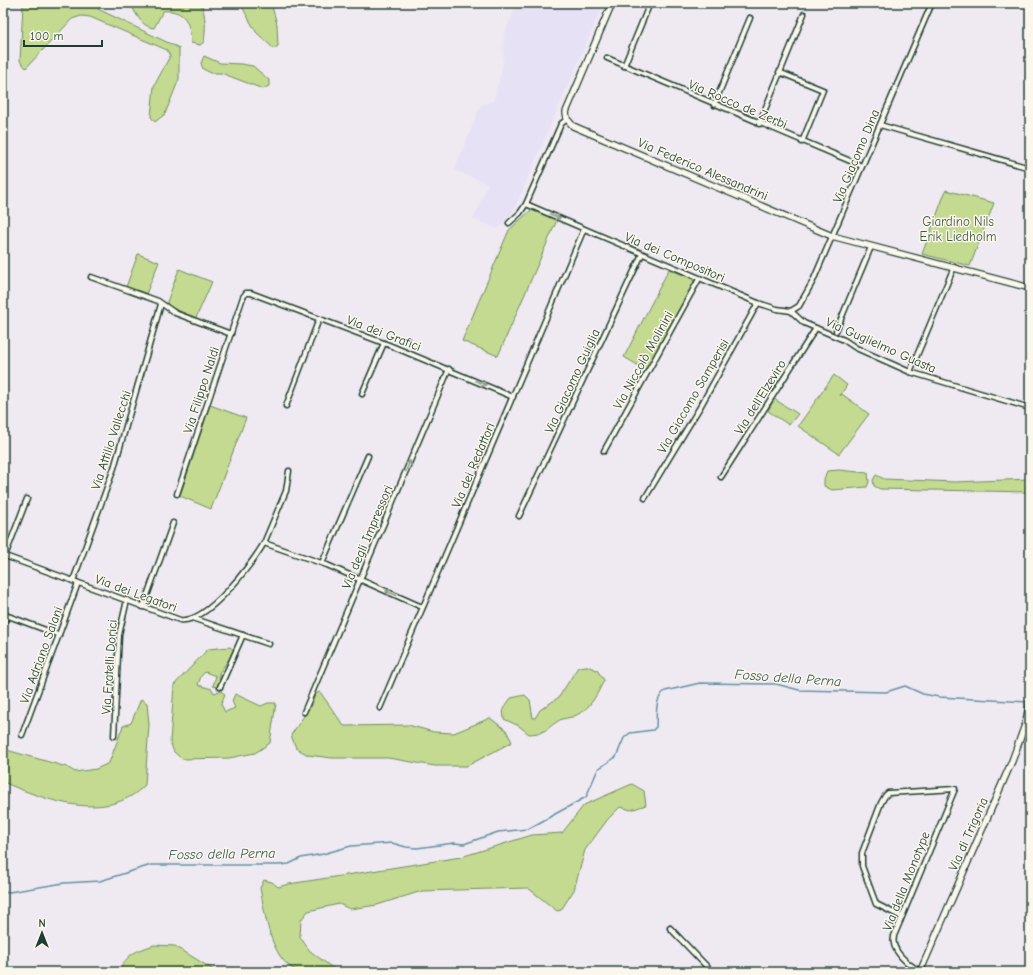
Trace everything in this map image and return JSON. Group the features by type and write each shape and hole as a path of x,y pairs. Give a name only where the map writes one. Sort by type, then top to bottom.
{"street":[{"path":"624,66 650,3"},
{"name":"Via Giacomo Dina","path":"791,311 799,306 806,295 932,3"},
{"path":"509,223 520,213 526,204 561,124 567,119 566,112 611,5"},
{"path":"759,124 804,14"},
{"path":"714,105 750,18"},
{"name":"Via Rocco de Zerbi","path":"607,58 714,105 862,166"},
{"path":"779,72 823,90 802,142"},
{"name":"Via Federico Alessandrini","path":"567,119 574,126 584,131 832,236 954,267 1030,290"},
{"path":"880,125 1030,168"},
{"name":"Via dei Compositori","path":"526,204 758,303 777,309 791,311 800,320 816,328"},
{"name":"Via dei Redattori","path":"380,708 584,229"},
{"path":"836,331 871,247"},
{"name":"Via Giacomo Guiglia","path":"519,516 642,254"},
{"path":"910,372 954,267"},
{"path":"91,277 162,304 175,313 230,334"},
{"name":"Via Niccolò Molinini","path":"604,451 699,279"},
{"name":"Via dei Grafici","path":"246,293 251,293 384,343 513,397"},
{"name":"Via Filippo Naldi","path":"177,494 243,296 246,293"},
{"name":"Via Giacomo Samperisi","path":"645,498 700,407 758,303"},
{"name":"Via Attilio Vallecchi","path":"73,581 114,468 162,304"},
{"path":"286,406 319,318"},
{"name":"Via Guglielmo Guasta","path":"816,328 843,339 856,348 910,372 1030,408"},
{"name":"Via dell'Elzeviro","path":"721,477 816,328"},
{"path":"362,394 384,343"},
{"name":"Via degli Impressori","path":"304,712 449,369"},
{"path":"322,563 368,456"},
{"path":"195,619 238,581 264,543 286,491 289,471"},
{"name":"Via dei Legatori","path":"27,499 5,556 180,620 195,619 269,644"},
{"path":"143,607 173,523"},
{"path":"264,543 322,563 422,607"},
{"name":"Via Adriano Salani","path":"22,735 78,583"},
{"name":"Via Fratelli Dorici","path":"114,736 118,636 126,600"},
{"path":"3,627 5,615 59,635"},
{"path":"220,687 243,635"},
{"name":"Via di Trigoria","path":"920,972 1012,761 1028,715 1030,702"},
{"name":"Via della Monotype","path":"902,917 876,904 862,866 862,853 881,804 888,793 954,789 902,917 893,937 894,944 908,964 920,972"},
{"path":"670,928 712,972"}],"shaded area":[{"path":"517,3 604,3 513,212 498,229 473,219 488,184 454,170 481,105 494,100 503,63 504,35"}],"green space":[{"path":"21,3 100,3 98,9 179,48 179,79 165,114 155,122 151,117 154,86 170,56 167,50 90,17 81,16 72,19 26,68 20,61 23,6"},
{"path":"130,3 201,3 205,22 204,42 200,45 191,43 188,24 182,15 177,12 163,11 154,28 149,27 142,22"},
{"path":"240,3 271,3 277,24 278,46 274,49 256,32"},
{"path":"204,56 220,63 253,66 269,80 269,86 263,89 221,73 211,73 203,69 201,63"},
{"name":"Giardino Nils Erik Liedholm","path":"946,190 994,203 970,266 922,254"},
{"path":"531,210 557,220 498,356 462,341 509,230"},
{"path":"138,254 159,262 146,294 126,287"},
{"path":"179,269 212,282 196,318 168,306 167,302"},
{"path":"669,269 693,279 694,284 646,370 624,357"},
{"path":"834,375 847,385 840,396 842,394 869,414 839,454 798,426"},
{"path":"774,399 798,414 789,425 768,411"},
{"path":"210,405 246,418 211,509 180,496"},
{"path":"839,470 868,473 869,482 867,487 832,490 824,486 824,479 827,471"},
{"path":"876,475 884,479 955,482 1030,479 1030,492 880,489 874,486 873,480"},
{"path":"230,647 235,651 219,673 220,679 217,687 213,686 216,676 205,672 201,676 198,685 212,689 214,693 220,691 225,694 221,704 225,712 235,708 232,701 235,694 261,706 268,703 276,703 270,743 255,753 229,758 182,759 174,752 170,742 174,685 208,649"},
{"path":"587,666 597,670 604,680 591,703 583,711 572,717 562,719 545,731 529,734 519,726 504,719 503,709 511,698 525,695 530,700 533,718 535,718 540,710 559,697 578,667"},
{"path":"320,692 344,726 408,725 434,732 454,733 490,718 506,730 512,742 467,766 435,766 388,758 332,758 308,755 296,748 291,735 312,704 315,694"},
{"path":"141,699 147,703 149,724 145,785 130,797 113,804 94,806 76,805 38,796 3,782 3,749 67,767 75,772 96,769 109,763 123,726 131,723"},
{"path":"632,784 644,791 646,805 631,810 620,807 608,819 585,850 574,890 561,910 557,911 528,888 422,891 377,905 350,909 339,904 308,911 301,920 300,937 310,951 338,972 312,973 298,971 289,966 275,947 270,935 260,888 264,880 272,882 278,887 461,857 532,835 562,833 584,805"},
{"path":"154,945 175,946 217,972 120,972 125,961 129,957 137,951"}],"waterway":[{"name":"Fosso della Perna","path":"3,893 64,883 100,881 151,865 289,864 301,858 323,854 351,846 392,843 417,848 454,843 464,844 498,832 528,829 586,797 598,769 616,757 624,738 630,733 653,730 656,727 656,712 661,694 665,691 700,683 776,684 799,690 886,692 905,686 923,694 939,697 1028,702"}]}
